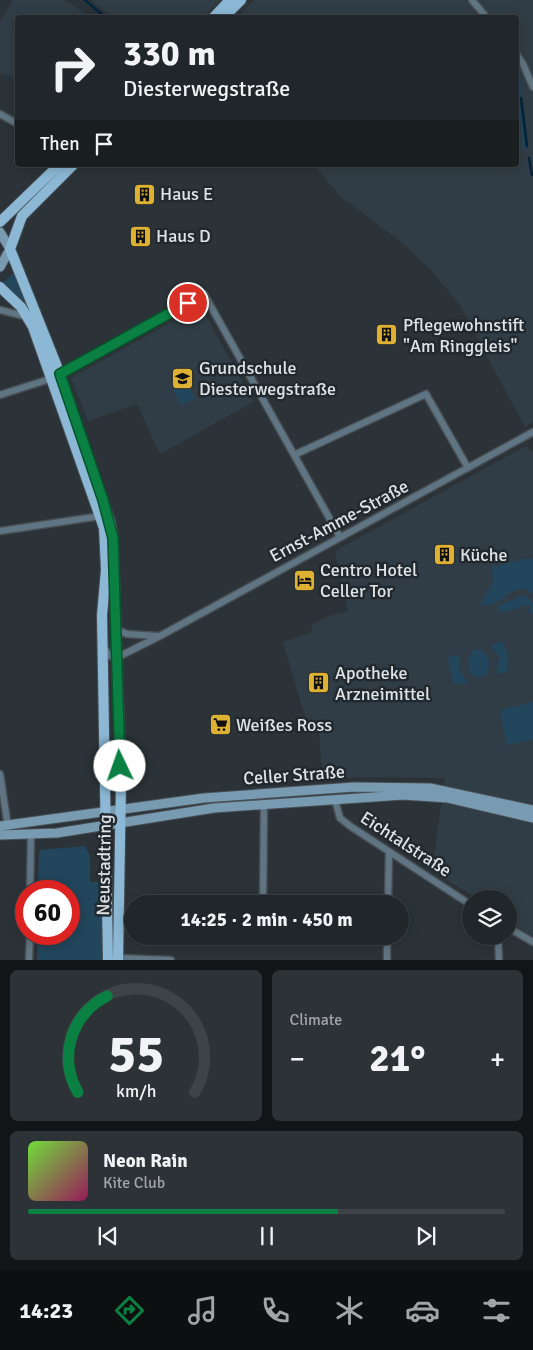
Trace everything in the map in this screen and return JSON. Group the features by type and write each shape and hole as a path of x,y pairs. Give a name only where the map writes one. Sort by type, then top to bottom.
{"main road":[{"path":"216,15 230,0"},
{"path":"226,15 241,0"},
{"path":"0,222 57,167"},
{"path":"0,267 10,250 18,222 71,167"},
{"path":"0,232 10,250"},
{"name":"Neustadtring","path":"10,250 110,522 113,538 121,808 115,959"},
{"name":"Neustadtring","path":"0,287 11,296 28,318 56,376 101,516 106,555 102,602 105,826 115,959"},
{"name":"Celler Straße","path":"6,829 56,818 121,808 276,792 381,786 430,788 533,810"},
{"path":"334,788 335,800"},
{"path":"292,791 293,803"},
{"path":"276,792 277,804"},
{"name":"Celler Straße","path":"31,835 105,826 199,810 264,804 427,796 533,818"},
{"name":"Celler Straße","path":"31,835 36,829 56,818"},
{"path":"6,829 24,828 31,835"}],"street":[{"path":"472,0 484,15"},
{"path":"519,58 533,87"},
{"path":"0,114 15,122"},
{"path":"0,395 56,376 204,294 340,537"},
{"path":"0,310 28,318"},
{"path":"294,455 426,394 468,468"},
{"name":"Ernst-Amme-Straße","path":"116,658 160,636 533,432"},
{"path":"0,528 101,516"},
{"path":"115,629 127,634 160,636"},
{"path":"102,642 105,652 116,658"},
{"path":"0,774 6,829"},
{"name":"Eichtalstraße","path":"335,800 340,818 462,899"},
{"name":"Celler Straße","path":"263,895 264,804"},
{"path":"30,880 31,835"},
{"path":"388,895 389,852"},
{"path":"517,933 533,942"},
{"path":"29,960 30,945"},
{"path":"387,960 388,945"},
{"path":"498,945 499,960"},
{"path":"115,959 171,960"}],"shaded area":[{"path":"13,0 65,0 87,15 15,15 15,78 0,73 0,21"},
{"path":"91,0 220,0 205,15 109,15"},
{"path":"254,0 533,0 533,422 525,427 459,304 430,269 401,242 339,195 316,167 519,167 519,15 239,15"},
{"path":"519,73 522,83 520,99 526,150 523,152 519,104"},
{"path":"15,272 25,300 22,301 2,283"},
{"name":"Grundschule Diesterwegstraße","path":"197,308 204,312 253,402 160,454 137,404 88,421 71,378"},
{"path":"186,382 195,398 181,405 173,390"},
{"path":"526,446 533,452 533,936 517,927 517,890 464,890 426,868 434,856 445,778 368,777 323,779 319,733 310,734 283,642 313,632 311,625 329,616 348,611 335,551"},
{"path":"525,559 533,559 533,593 520,589 515,590 498,602 480,606 493,581 492,567"},
{"path":"521,596 526,596 533,603 533,613 530,614 530,604 505,612 499,611 498,606"},
{"path":"502,642 506,649 507,672 496,673 499,657 491,645"},
{"path":"477,649 485,653 489,662 487,674 479,678 470,673 468,661 472,651"},
{"path":"460,655 459,669 468,683 453,684 448,657"},
{"path":"533,702 533,740 507,745 500,710"},
{"path":"85,846 90,856 90,882 98,882 102,902 103,960 37,960 37,945 80,945 80,880 38,880 39,852 41,850"}],"waterway":[{"path":"85,0 102,15"},
{"path":"521,98 527,146"},
{"path":"529,158 532,175"}],"place":[{"name":"Haus E","path":"144,194"},
{"name":"Haus D","path":"140,236"},
{"name":"Pflegewohnstift \"Am Ringgleis\"","path":"387,335"},
{"name":"Grundschule Diesterwegstraße","path":"183,378"},
{"name":"Küche","path":"444,555"},
{"name":"Centro Hotel Celler Tor","path":"304,580"},
{"name":"Apotheke Arzneimittel","path":"319,683"},
{"name":"Weißes Ross","path":"220,725"}],"route":[{"path":"120,766 113,538 103,500 60,374 188,303"}]}
